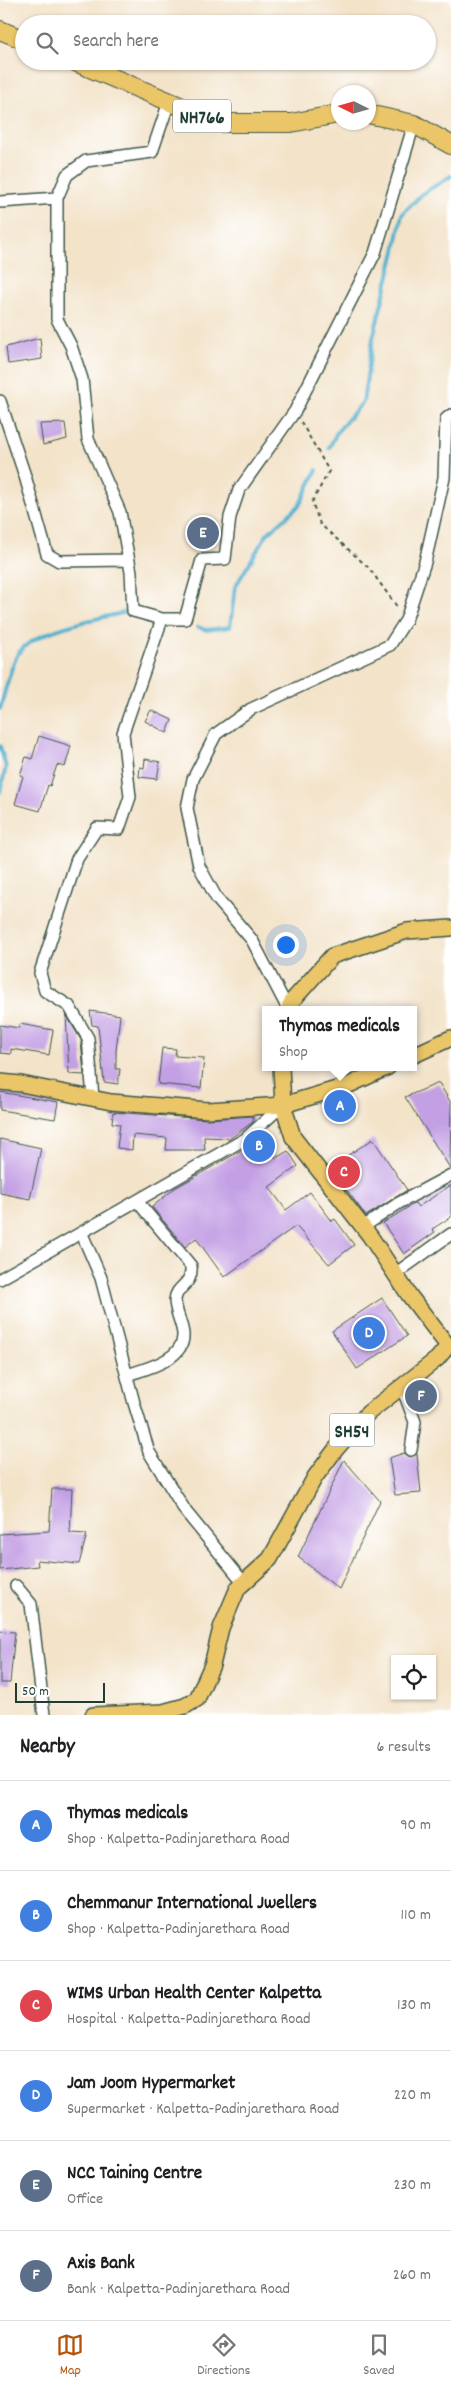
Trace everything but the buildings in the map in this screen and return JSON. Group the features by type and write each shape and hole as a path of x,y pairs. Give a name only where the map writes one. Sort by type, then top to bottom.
{"highway":[{"path":"0,30 15,36"},
{"name":"NH766","path":"94,70 220,123 291,123 331,115"},
{"path":"376,116 414,124 451,145"}],"main road":[{"path":"290,1006 332,956 407,931 451,928"},
{"path":"417,1055 451,1038"},
{"path":"281,1071 283,1105"},
{"path":"0,1082 21,1084 111,1102 208,1110 283,1105 346,1086 379,1071"},
{"name":"SH54","path":"93,1715 163,1712 185,1706 197,1699 212,1666 221,1628 238,1588 270,1559 315,1477 336,1448 368,1413 450,1348 363,1227 293,1137 283,1105"}],"street":[{"path":"169,102 152,152 86,161 67,175 57,198 57,319 71,346 82,379 88,440 120,512 128,560 133,611 162,619 185,619 202,560 226,559 230,517 239,490 295,411 375,253 414,124"},
{"path":"0,202 57,198"},
{"path":"0,401 25,476 47,554 59,561 128,560"},
{"path":"286,1006 252,940 217,899 199,866 188,808 193,779 216,734 251,709 390,645 406,620 425,562 442,487 446,419 451,415"},
{"path":"93,1098 88,1038 69,1006 46,991 40,972 77,859 97,828 120,829 130,797 124,733 162,619"},
{"path":"0,1280 245,1139 283,1105"},
{"path":"363,1227 399,1203 451,1175"},
{"path":"127,1375 154,1367 172,1355 182,1344 183,1335 175,1300 177,1292 188,1283 192,1274 191,1266 137,1201"},
{"path":"82,1234 101,1278 149,1452 186,1512 244,1583"},
{"path":"395,1274 451,1234"},
{"path":"402,1386 415,1422 411,1450"},
{"path":"16,1586 31,1604 44,1715"}],"path":[{"path":"295,411 329,471 312,502 320,524 369,568 406,620"}],"waterway":[{"path":"329,448 337,432 363,402 373,338 395,251 402,214 422,194 451,176"},
{"path":"198,627 206,630 230,627 235,587 267,534 299,506 317,470"},
{"path":"0,709 15,659 26,645 70,625 132,611"},
{"path":"0,746 6,767 0,792"}],"place":[{"name":"NCC Taining Centre","path":"203,533"},
{"name":"Thymas medicals","path":"340,1106"},
{"name":"Chemmanur International Jwellers","path":"259,1146"},
{"name":"WIMS Urban Health Center Kalpetta","path":"344,1172"},
{"name":"Jam Joom Hypermarket","path":"369,1333"},
{"name":"Axis Bank","path":"421,1396"}]}
